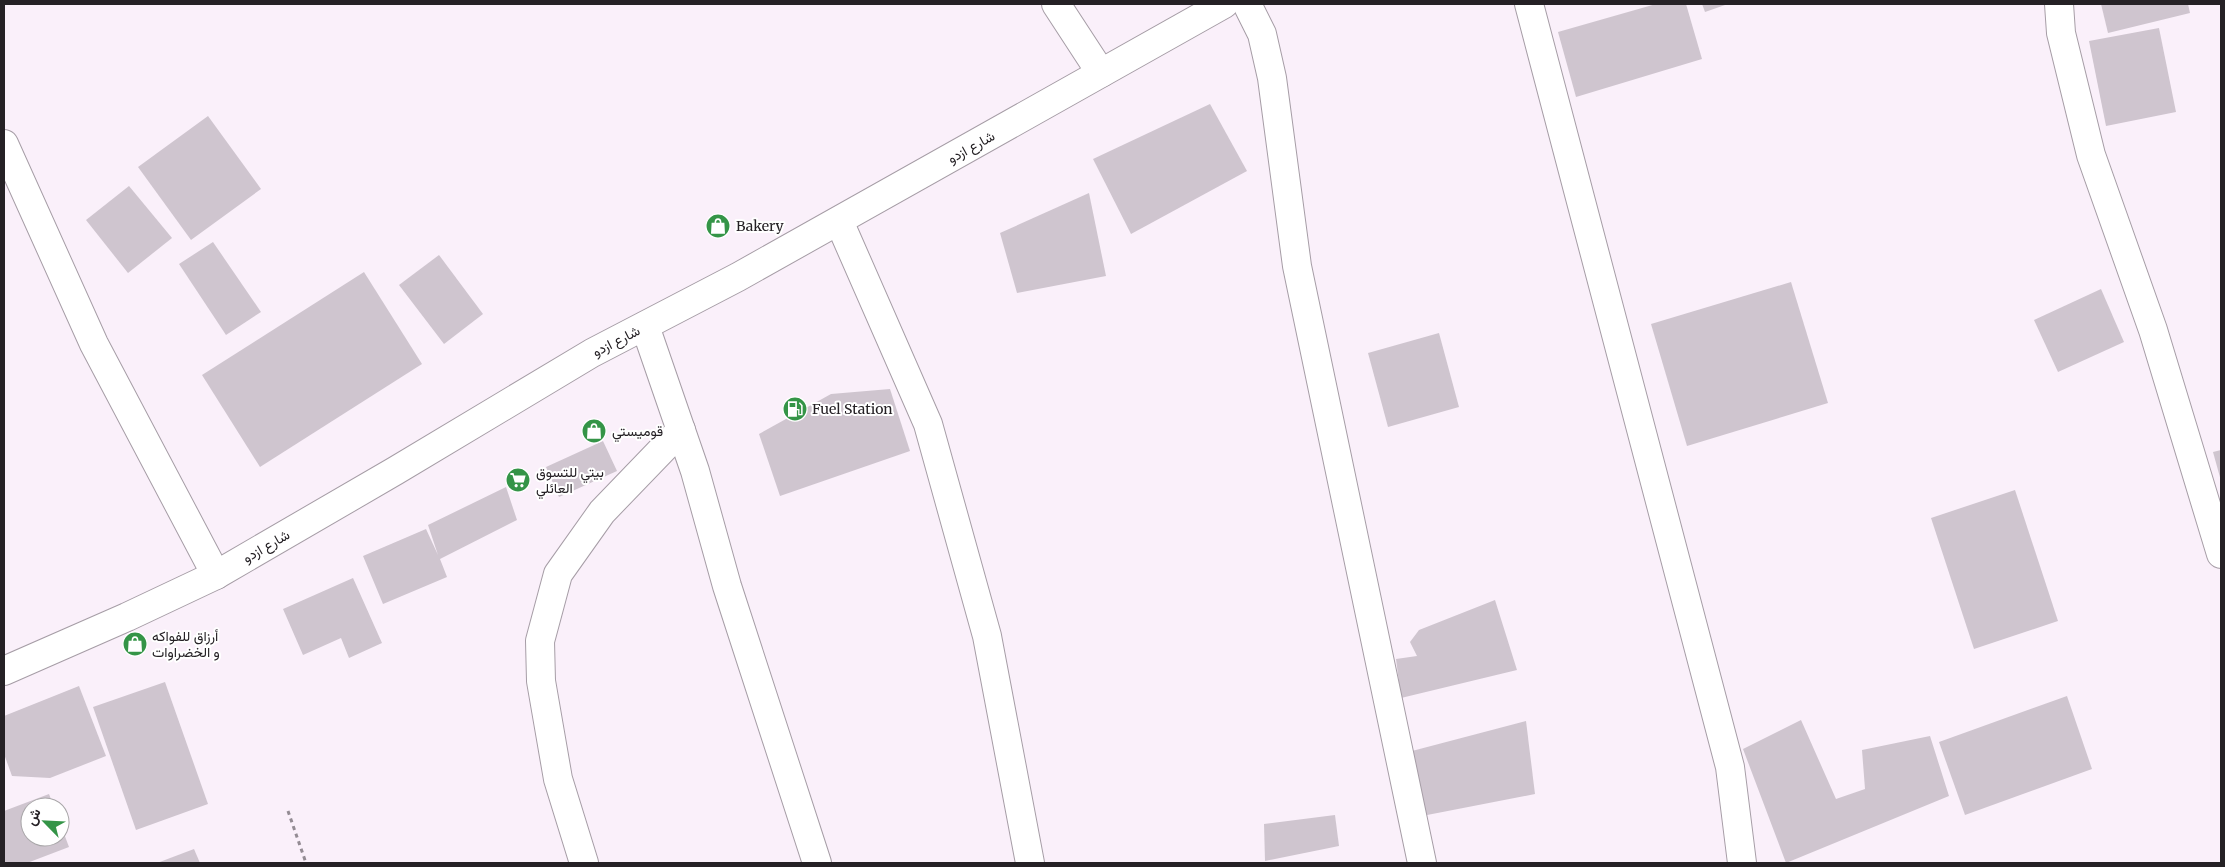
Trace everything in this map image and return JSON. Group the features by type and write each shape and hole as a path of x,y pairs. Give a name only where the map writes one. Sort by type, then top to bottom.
{"street":[{"path":"1056,4 1101,73"},
{"name":"شارع ازدو","path":"4,671 127,617 216,575 396,472 592,353 839,221 1224,4"},
{"path":"1246,4 1262,34 1272,78 1297,266 1422,863"},
{"path":"1529,4 1730,767 1742,863"},
{"path":"2059,4 2061,33 2090,155 2153,330 2221,554"},
{"path":"4,144 94,344 216,575"},
{"path":"839,221 928,424 987,636 1030,863"},
{"path":"645,326 695,471 727,586 817,863"},
{"path":"584,863 558,779 541,681 540,641 558,574 602,512 680,430"}],"path":[{"path":"288,811 306,863"}],"building":[{"path":"1656,4 1686,4 1702,59 1576,97 1558,32"},
{"path":"1702,4 1728,4 1705,12"},
{"path":"2101,4 2188,4 2190,13 2108,33"},
{"path":"2159,28 2176,112 2106,126 2089,41"},
{"path":"1210,104 1247,171 1131,234 1093,159"},
{"path":"208,116 261,189 191,240 138,167"},
{"path":"129,186 172,238 128,273 86,220"},
{"path":"1089,193 1106,276 1017,293 1000,233"},
{"path":"213,242 261,312 226,335 179,264"},
{"path":"439,255 483,314 444,344 399,285"},
{"path":"364,272 422,364 260,467 202,375"},
{"path":"1791,282 1828,403 1687,446 1651,324"},
{"path":"2101,289 2124,342 2058,372 2034,320"},
{"path":"1439,333 1459,407 1388,427 1368,353"},
{"path":"890,389 910,451 780,496 759,434 831,394"},
{"path":"603,441 617,471 559,497 546,467"},
{"path":"2221,450 2221,481 2213,452"},
{"path":"506,487 517,520 440,559 447,577 383,604 363,556 426,529 438,555 428,525"},
{"path":"2015,490 2058,621 1974,649 1931,518"},
{"path":"353,578 382,643 349,658 341,638 303,655 283,609"},
{"path":"1495,600 1517,670 1401,698 1396,659 1417,656 1410,642 1419,630"},
{"path":"165,682 208,804 136,830 93,707"},
{"path":"79,686 106,756 50,778 12,776 4,754 4,716"},
{"path":"2067,696 2092,769 1965,815 1939,742"},
{"path":"1801,720 1836,799 1865,789 1862,750 1930,736 1949,796 1786,863 1743,749"},
{"path":"1526,721 1535,794 1422,816 1412,751"},
{"path":"20,805 20,847 69,847 27,863 4,863 4,811"},
{"path":"1335,815 1339,846 1265,861 1264,824"},
{"path":"194,849 200,863 157,863"}],"place":[{"name":"Bakery","path":"718,226"},
{"name":"Fuel Station","path":"795,409"},
{"name":"قوميستي","path":"594,431"},
{"name":"بيتي للتسوق العائلي","path":"518,480"},
{"name":"أرزاق للفواكه و الخضراوات","path":"135,644"}]}
